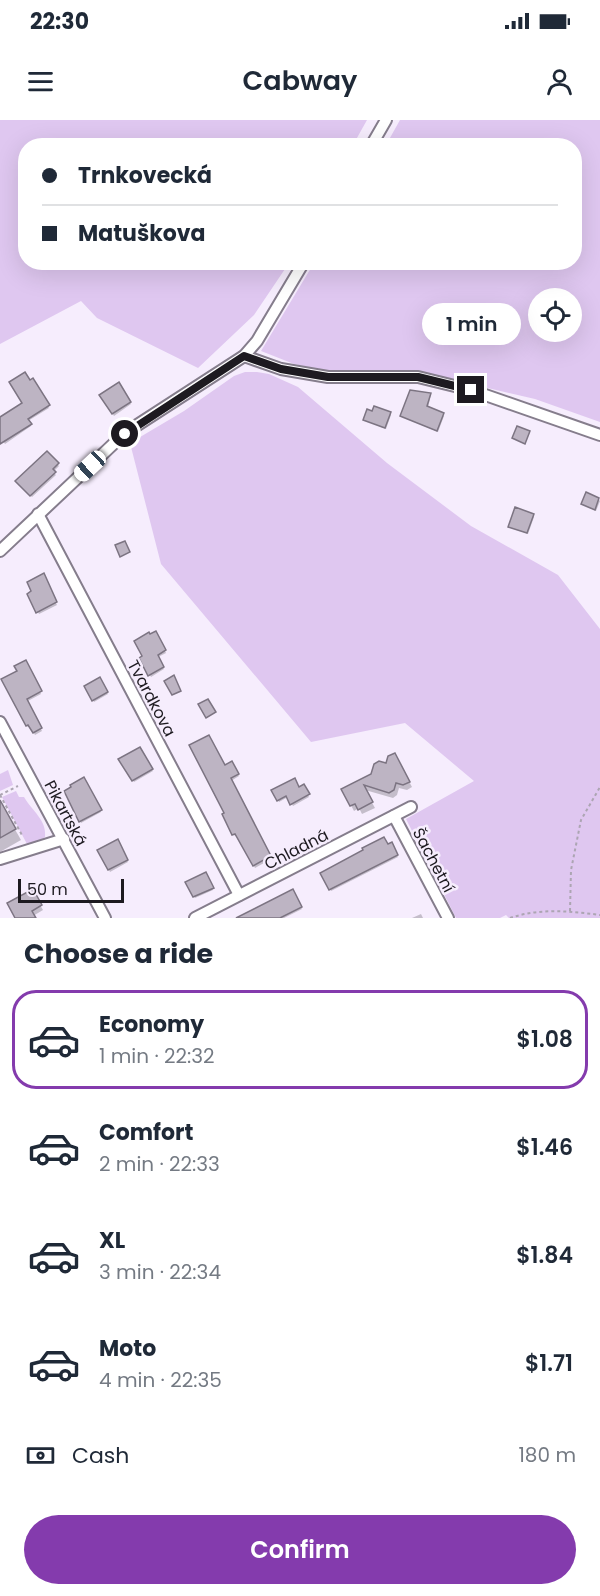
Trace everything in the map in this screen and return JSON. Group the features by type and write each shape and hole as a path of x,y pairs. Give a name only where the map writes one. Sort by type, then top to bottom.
{"street":[{"path":"376,138 386,120"},
{"path":"0,551 125,434 244,356 257,341 299,270"},
{"path":"244,356 281,369 328,377 418,377 471,390 600,435"},
{"name":"Tvardkova","path":"39,514 239,896"},
{"name":"Pikartská","path":"0,722 105,918"},
{"name":"Chladná","path":"195,918 411,807"},
{"name":"Šachetní","path":"394,816 448,918"},
{"path":"0,859 64,839"}],"path":[{"path":"17,827 0,795 18,786"},
{"path":"570,911 571,870 581,820 600,787"},
{"path":"510,918 527,912 570,911 600,915"}],"shaded area":[{"path":"0,120 367,120 357,138 18,138 18,270 284,270 254,315 198,368 97,318 81,301 0,344"},
{"path":"400,120 600,120 600,422 535,399 420,372 329,371 294,364 261,351 310,270 582,270 582,138 390,138"},
{"path":"245,372 269,374 298,387 387,463 471,526 558,575 600,629 600,918 509,918 506,915 500,918 456,918 406,819 474,781 405,723 311,742 161,564 130,443 184,411 234,376"},
{"path":"8,770 13,785 0,791 0,774"},
{"path":"16,791 19,797 24,797 44,826 45,837 40,841 27,844 2,797"}],"building":[{"path":"25,372 30,380 33,378 50,405 28,419 32,424 0,444 0,417 22,403 9,382"},
{"path":"119,382 131,402 112,414 99,395"},
{"path":"410,390 431,393 427,406 444,413 437,431 400,416"},
{"path":"374,406 391,412 385,428 363,420 367,409 372,411"},
{"path":"517,426 530,431 525,444 512,438"},
{"path":"47,451 59,463 53,469 56,472 30,496 15,481"},
{"path":"586,492 599,498 595,510 581,504"},
{"path":"515,507 534,514 527,533 508,527"},
{"path":"125,541 130,552 120,557 115,545"},
{"path":"44,573 57,602 36,613 27,594 31,591 27,582"},
{"path":"156,631 166,650 158,655 164,667 148,676 139,658 142,656 134,641 149,632 150,634"},
{"path":"26,660 42,691 27,699 42,728 33,733 28,725 26,726 1,679 17,671 14,666"},
{"path":"174,675 181,691 172,695 164,681"},
{"path":"100,677 108,692 92,701 84,686"},
{"path":"208,699 216,712 206,718 198,704"},
{"path":"209,735 225,765 232,761 239,774 231,778 271,856 253,866 235,834 232,835 222,814 224,813 189,745"},
{"path":"140,747 153,769 132,781 118,759"},
{"path":"395,753 410,782 403,785 396,783 394,790 389,793 364,785 373,802 358,810 355,804 350,806 341,789 371,774 374,764 379,761 386,763 388,756"},
{"path":"84,777 102,810 79,822 64,791"},
{"path":"295,778 299,787 304,784 310,794 290,805 286,796 277,801 271,790"},
{"path":"0,800 16,829 0,838"},
{"path":"384,837 388,844 392,842 398,855 329,890 320,873"},
{"path":"118,839 128,860 108,870 97,850"},
{"path":"206,872 214,888 193,897 185,882"},
{"path":"33,889 42,905 32,911 36,918 15,918 7,903"},
{"path":"293,889 302,907 280,918 236,918"}],"route":[{"path":"125,434 244,356 281,369 328,377 418,377 471,390"}]}
